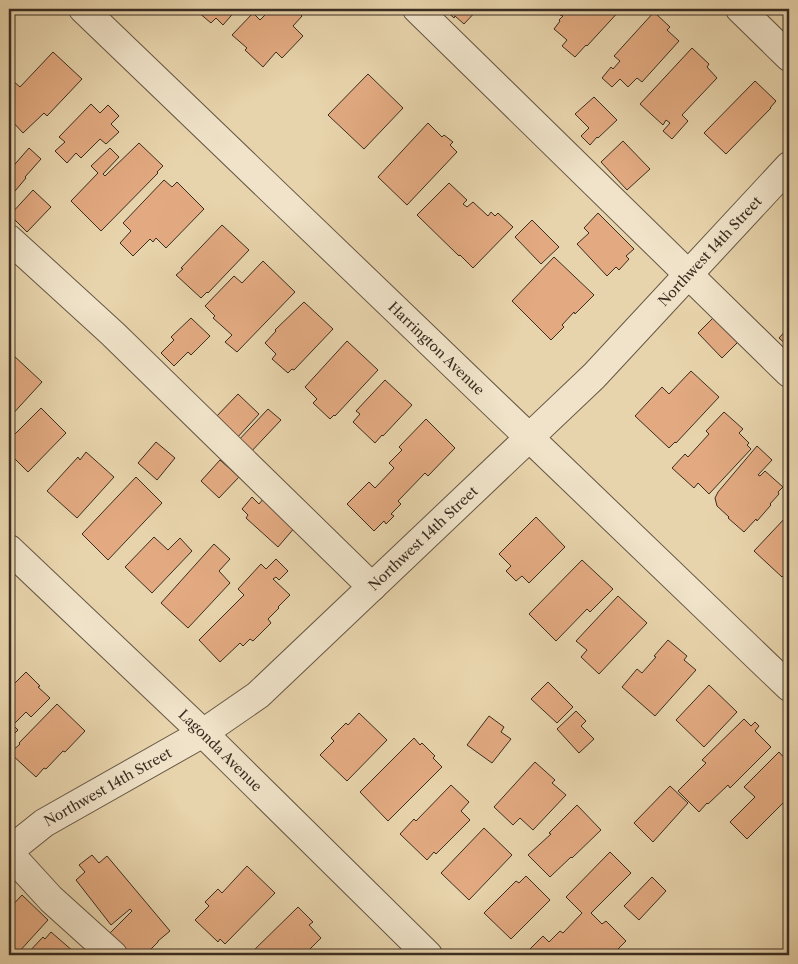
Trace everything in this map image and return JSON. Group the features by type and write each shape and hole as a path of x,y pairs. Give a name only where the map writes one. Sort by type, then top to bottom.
{"street":[{"name":"Harrington Avenue","path":"83,9 789,687"},
{"path":"417,9 789,373"},
{"path":"740,9 789,57"},
{"name":"Northwest 14th Street","path":"9,852 44,824 203,733 258,695 594,376 789,166"},
{"path":"9,239 113,334 372,587"},
{"name":"Lagonda Avenue","path":"9,549 203,733 428,955"},
{"path":"9,852 50,899 112,955"}],"building":[{"path":"201,9 237,9 223,25 216,18 211,23 198,12"},
{"path":"271,9 273,12 276,9 298,9 297,11 302,16 293,26 303,36 282,58 276,52 263,67 245,50 247,48 232,35 253,13 260,20"},
{"path":"444,9 478,9 464,24"},
{"path":"565,9 621,9 575,57 562,46 567,40 554,29 563,16 560,15"},
{"path":"654,12 670,27 667,30 679,41 642,82 637,78 628,87 620,79 612,87 602,78 611,67 613,69 620,61 614,56"},
{"path":"692,48 709,64 707,67 717,78 682,115 688,121 672,139 663,131 670,123 666,120 663,125 640,104"},
{"path":"53,52 82,79 47,116 44,113 23,133 12,121 9,124 9,85 13,81 20,87"},
{"path":"368,74 403,108 364,149 328,115"},
{"path":"755,81 776,101 726,154 704,133"},
{"path":"594,97 617,120 590,145 581,136 589,128 575,114"},
{"path":"91,104 100,113 108,105 119,116 111,124 119,132 106,144 100,139 81,158 76,153 67,163 55,151 65,142 59,137"},
{"path":"428,123 442,137 444,135 453,142 450,145 457,152 407,205 378,177"},
{"path":"623,141 650,169 627,190 601,162"},
{"path":"139,143 163,166 101,231 71,201 98,173 91,166 110,148 119,157 103,174 105,176"},
{"path":"29,148 41,159 15,191 9,186 9,171"},
{"path":"164,180 172,187 177,182 204,209 166,248 156,238 153,242 150,239 133,256 120,243 131,231 123,223"},
{"path":"449,183 467,200 463,204 467,207 473,202 488,216 491,212 495,216 498,213 513,227 473,268 417,215"},
{"path":"33,190 51,207 27,232 10,215"},
{"path":"598,213 634,249 626,256 629,259 619,270 616,267 607,276 577,244 589,233 584,228"},
{"path":"532,220 559,247 541,264 515,237"},
{"path":"222,225 249,250 201,298 176,275"},
{"path":"554,257 594,295 575,314 574,312 562,325 564,327 551,340 512,301"},
{"path":"263,261 295,292 237,352 225,342 232,335 213,318 215,316 205,306 234,276 242,283"},
{"path":"304,302 333,329 294,370 292,369 288,373 272,359 276,354 265,343 275,330"},
{"path":"719,312 744,336 722,358 698,333"},
{"path":"191,318 210,336 191,355 188,352 174,366 161,353 174,340 171,337"},
{"path":"789,327 789,347 779,338"},
{"path":"347,341 378,370 330,419 313,403 317,399 305,387"},
{"path":"13,355 42,382 9,418 9,359"},
{"path":"691,371 719,397 669,448 635,416 662,387 669,394"},
{"path":"385,380 412,405 375,443 353,422 360,414 356,411"},
{"path":"238,394 259,414 236,439 214,419"},
{"path":"41,408 66,433 28,472 9,453 9,447 12,444 9,440"},
{"path":"268,409 281,420 248,455 236,443"},
{"path":"724,412 743,429 739,433 749,443 747,445 751,449 709,494 698,483 694,488 672,468 685,454 688,457 709,434 706,431"},
{"path":"426,419 455,448 428,476 425,473 398,501 401,504 391,514 394,516 386,524 384,521 374,531 347,504 369,482 375,488 394,468 389,463 402,450 399,447"},
{"path":"156,442 175,458 157,480 138,463"},
{"path":"757,446 772,460 758,475 760,476 765,471 783,487 771,505 744,532 717,506 715,498"},
{"path":"86,452 114,477 77,518 47,491 78,457 80,460"},
{"path":"220,460 239,477 219,498 201,481"},
{"path":"136,477 162,503 108,560 82,534"},
{"path":"252,497 259,504 264,498 296,526 278,547 246,518 248,515 242,509"},
{"path":"536,517 565,547 529,583 522,576 516,581 506,571 511,566 499,554"},
{"path":"786,517 787,519 789,517 789,570 782,577 754,551"},
{"path":"154,537 168,550 180,538 192,551 152,593 125,567"},
{"path":"214,544 230,559 219,571 230,583 188,628 161,603"},
{"path":"276,559 288,571 279,580 276,577 273,579 290,595 268,619 271,623 253,641 250,639 243,646 240,643 220,662 199,640 244,595 238,589 261,564 266,569"},
{"path":"582,560 613,589 590,612 587,609 556,641 529,614"},
{"path":"618,596 647,623 599,674 581,657 587,650 576,641"},
{"path":"668,640 687,656 684,660 696,670 655,716 622,687 637,669 642,673"},
{"path":"26,672 50,698 31,717 26,712 13,725 18,730 9,739 9,689"},
{"path":"548,682 573,707 557,723 531,699"},
{"path":"709,685 737,712 704,747 676,720"},
{"path":"57,704 85,731 65,752 63,751 36,777 10,753"},
{"path":"576,711 586,721 581,726 594,739 579,753 557,729"},
{"path":"359,713 387,740 347,781 320,755 334,741 331,738 346,723 348,725"},
{"path":"489,716 504,727 501,732 511,739 492,763 467,745"},
{"path":"744,719 751,726 755,722 759,726 755,731 771,747 730,788 728,785 699,812 678,791 706,763 702,760"},
{"path":"414,738 435,756 433,758 442,767 388,821 360,792"},
{"path":"779,752 789,763 789,797 747,839 730,822 755,797 744,787"},
{"path":"535,762 555,780 552,783 566,795 533,830 520,818 513,825 494,807"},
{"path":"451,785 469,802 461,811 470,820 436,854 434,852 427,860 400,834 414,819 416,821"},
{"path":"670,786 688,803 653,842 634,823"},
{"path":"577,805 601,830 550,877 528,855 551,834 549,833"},
{"path":"484,828 512,855 469,900 441,873"},
{"path":"610,852 631,873 591,913 602,924 606,921 626,941 617,950 621,954 534,955 529,950 543,936 549,942 560,931 563,933 582,913 566,897"},
{"path":"92,855 99,863 107,856 170,931 145,955 124,955 106,937 132,911 130,909 111,925 76,880 85,872 79,865"},
{"path":"247,866 275,893 225,944 220,939 218,942 195,920 209,906 205,902 218,889 222,893"},
{"path":"526,876 550,900 511,939 484,913 516,881 519,883"},
{"path":"652,877 666,891 639,920 624,906"},
{"path":"22,895 48,920 17,954 9,946 9,918 15,915 9,909"},
{"path":"298,907 313,922 309,925 321,938 304,955 249,955"},
{"path":"51,932 74,952 71,955 26,955 43,937 45,939"},
{"path":"188,949 193,953 197,949 204,955 182,955"}]}
